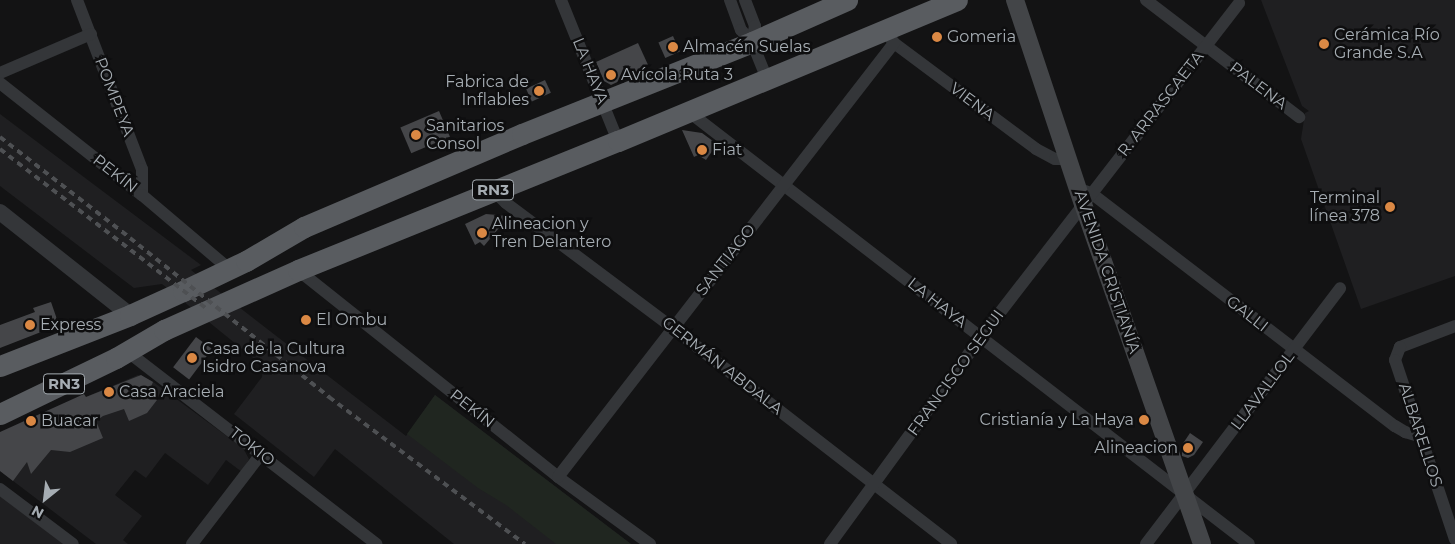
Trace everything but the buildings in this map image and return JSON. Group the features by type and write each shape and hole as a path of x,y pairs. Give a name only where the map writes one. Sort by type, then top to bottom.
{"highway":[{"name":"RN3","path":"0,366 130,315 246,261 304,227 602,102 752,42 847,0"},
{"name":"RN3","path":"0,414 128,352 164,330 298,270 690,112 767,79 889,36 958,0"}],"main road":[{"name":"AVENIDA CRISTIANÍA","path":"1015,0 1068,159 1084,195 1202,544"}],"street":[{"name":"POMPEYA","path":"77,0 142,169 142,195"},
{"name":"LA HAYA","path":"561,0 618,141"},
{"path":"730,0 741,30 752,42 767,79"},
{"path":"745,0 755,26 752,42"},
{"name":"PALENA","path":"1146,0 1299,117"},
{"name":"R. ARRASCAETA","path":"1084,195 1206,47 1238,3"},
{"path":"0,73 91,34"},
{"name":"VIENA","path":"889,36 1036,149 1055,159 1068,159"},
{"name":"SANTIAGO","path":"558,477 784,184 889,36"},
{"name":"PEKÍN","path":"0,83 142,195 228,268"},
{"name":"LA HAYA","path":"690,112 1249,544"},
{"name":"GERMÁN ABDALA","path":"493,190 506,204 673,328 951,544"},
{"name":"FRANCISCO SEGUI","path":"830,544 1084,195"},
{"name":"GALLI","path":"1084,195 1395,426 1405,432 1419,436"},
{"path":"0,212 130,315"},
{"name":"PEKÍN","path":"298,270 558,477 650,544"},
{"name":"LLAVALLOL","path":"1146,544 1295,350 1340,288"},
{"name":"ALBARELLOS","path":"1455,326 1400,347 1395,360 1455,539"},
{"name":"TOKIO","path":"128,352 376,544"},
{"path":"192,544 261,454"},
{"path":"0,489 73,544"}],"shaded area":[{"name":"Terminal línea 378","path":"1261,0 1455,0 1455,276 1361,309 1301,139 1305,113 1309,111 1302,106"},
{"path":"0,114 201,265 191,270 406,436 435,395 631,544 454,544 335,449 314,477 234,414 262,377 263,366 162,284 134,288 0,186"},
{"path":"138,375 152,381 243,448 249,459 242,472 226,460 208,485 165,453 146,478 135,470 115,495 142,516 123,540 128,544 96,544 0,471 0,433"},
{"path":"435,395 631,544 556,544 506,505 478,488 407,434"},
{"path":"0,493 66,544 0,544"}],"railway":[{"path":"0,137 329,397 525,544"},
{"path":"0,149 206,308"}],"place":[{"name":"Gomeria","path":"937,37"},
{"name":"Cerámica Río Grande S.A","path":"1324,44"},
{"name":"Almacén Suelas","path":"673,47"},
{"name":"Avícola Ruta 3","path":"611,75"},
{"name":"Fabrica de Inflables","path":"539,91"},
{"name":"Sanitarios Consol","path":"416,135"},
{"name":"Fiat","path":"702,150"},
{"name":"Terminal línea 378","path":"1390,207"},
{"name":"Alineacion y Tren Delantero","path":"482,233"},
{"name":"El Ombu","path":"306,320"},
{"name":"Express","path":"30,325"},
{"name":"Casa de la Cultura Isidro Casanova","path":"192,358"},
{"name":"Casa Araciela","path":"109,392"},
{"name":"Cristianía y La Haya","path":"1144,420"},
{"name":"Buacar","path":"31,421"},
{"name":"Alineacion","path":"1188,448"}]}
